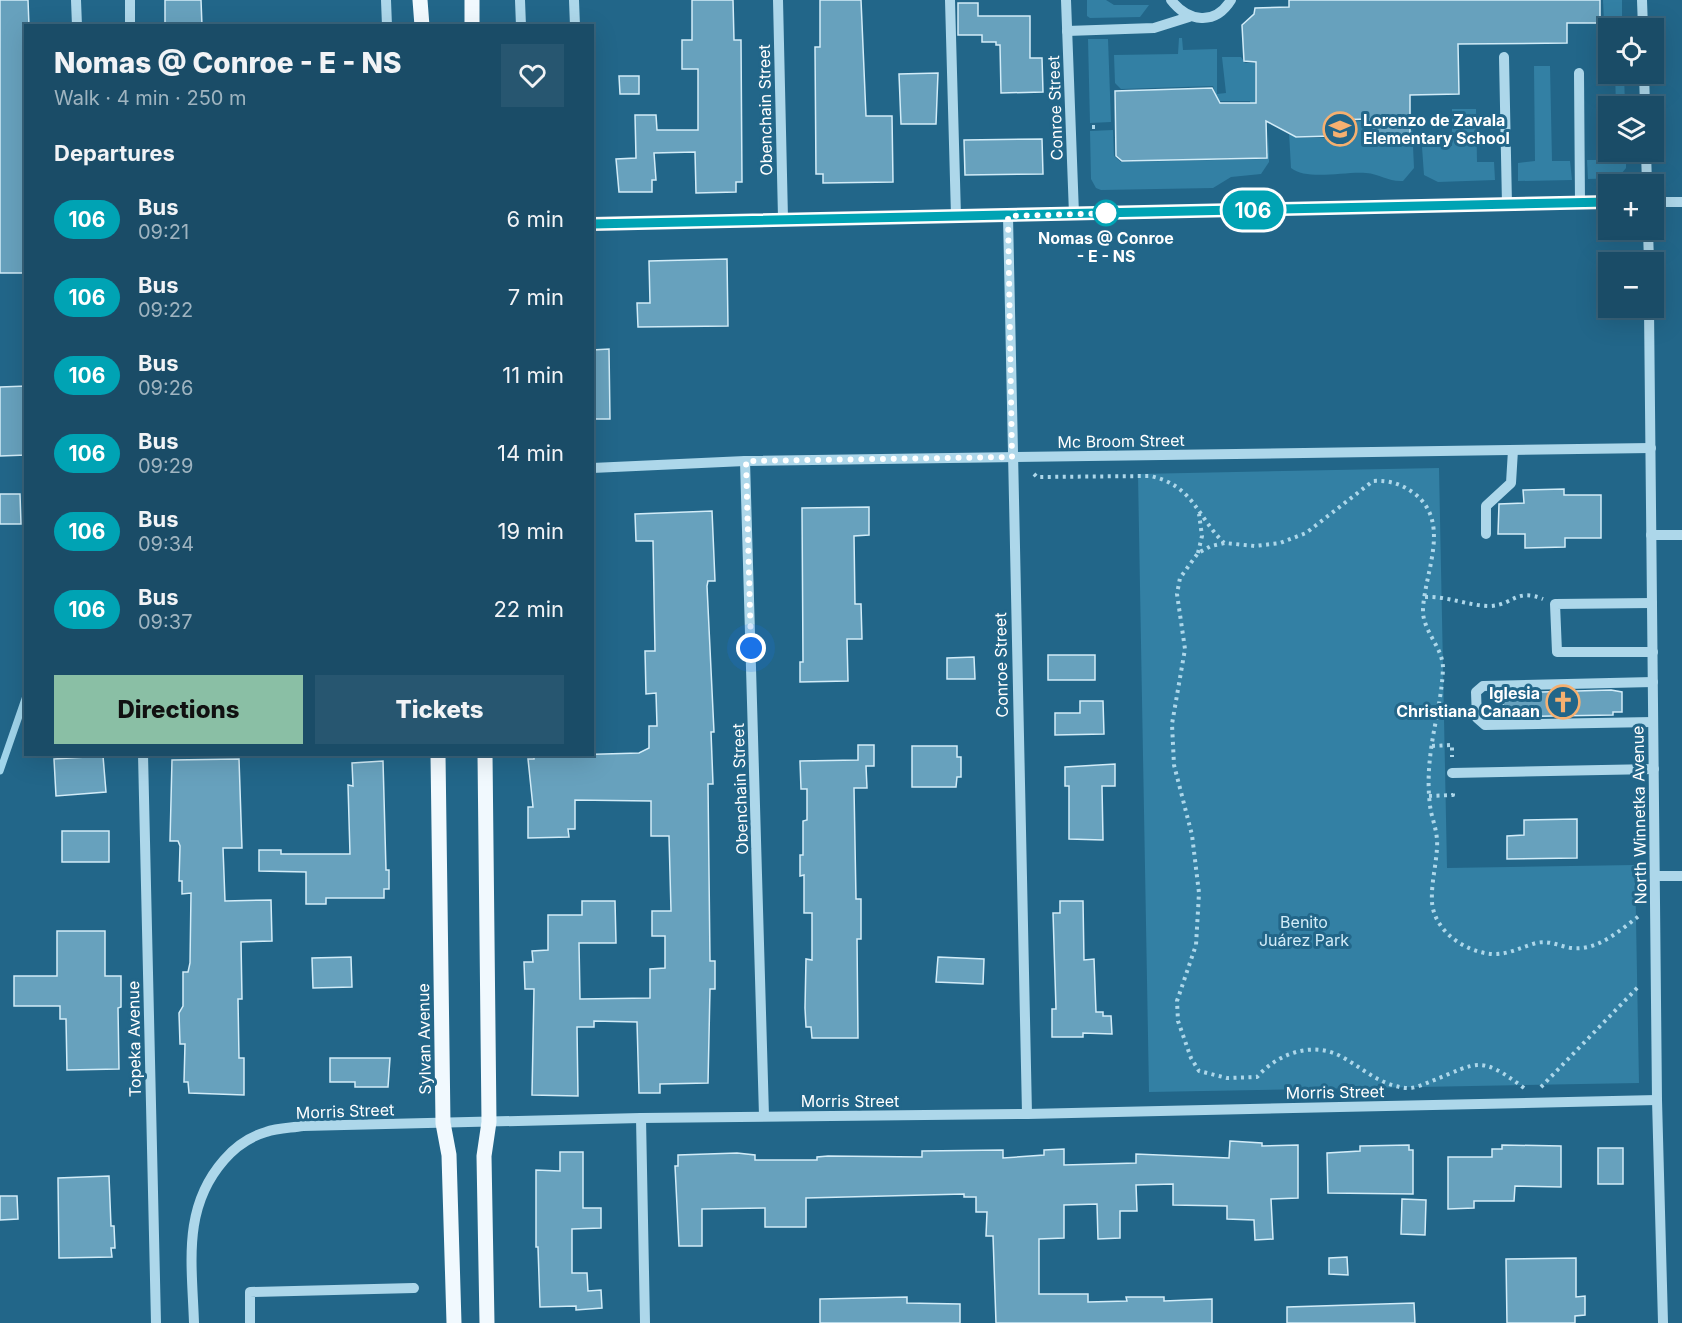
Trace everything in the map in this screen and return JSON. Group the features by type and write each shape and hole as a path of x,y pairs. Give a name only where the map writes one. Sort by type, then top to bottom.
{"main road":[{"path":"420,0 422,24"},
{"path":"472,0 472,24"},
{"name":"Sylvan Avenue","path":"438,756 443,1123 449,1155 454,1323"},
{"path":"485,756 489,1122 484,1156 487,1323"}],"street":[{"path":"76,0 77,24"},
{"path":"130,0 130,24"},
{"path":"386,0 387,24"},
{"path":"520,0 521,24"},
{"path":"574,0 574,24"},
{"name":"Obenchain Street","path":"778,0 783,218"},
{"path":"950,0 956,216"},
{"name":"Conroe Street","path":"1066,0 1074,214"},
{"path":"1171,0 1178,10 1190,17 1202,19 1215,16 1226,9 1231,0"},
{"path":"1642,0 1643,18"},
{"path":"1067,31 1154,28 1190,17"},
{"path":"1504,57 1507,205"},
{"path":"1579,73 1580,203"},
{"path":"594,224 783,218 1008,216 1598,202"},
{"path":"1664,202 1682,202"},
{"name":"Conroe Street","path":"1008,216 1027,1114"},
{"name":"North Winnetka Avenue","path":"1649,318 1657,1100 1663,1323"},
{"name":"Mc Broom Street","path":"594,468 746,461 1651,448"},
{"path":"1486,534 1486,506 1511,483 1513,450"},
{"name":"Obenchain Street","path":"746,461 764,1116"},
{"path":"1652,535 1682,535"},
{"path":"1652,603 1556,604 1557,652 1653,652"},
{"path":"1653,682 1483,686 1476,692 1477,718 1485,725 1653,722"},
{"name":"Topeka Avenue","path":"143,756 156,1323"},
{"path":"1452,773 1654,769"},
{"path":"1655,876 1682,876"},
{"name":"Morris Street","path":"194,1323 192,1245 195,1212 208,1178 235,1147 266,1131 303,1126 641,1118 1027,1114 1657,1100"},
{"path":"641,1118 645,1323"},
{"path":"250,1323 250,1292 414,1288"}],"path":[{"path":"1092,127 1098,127"},
{"path":"1034,474 1037,477 1150,476 1168,480 1186,491 1210,528 1224,543"},
{"path":"1198,553 1210,546 1224,543 1255,546 1280,543 1306,533 1373,482 1387,480 1410,490 1423,501 1431,513 1434,548 1423,611 1426,626 1443,666 1432,746 1429,790 1437,846 1432,903 1436,919 1446,933 1475,951 1492,954 1509,953 1546,942 1586,948 1600,943 1640,916"},
{"path":"1195,503 1201,519 1202,536 1198,553 1180,578 1177,594 1185,649 1172,724 1174,765 1192,835 1199,893 1196,945 1177,1001 1191,1058 1199,1071 1227,1078 1257,1077 1267,1065 1284,1055 1303,1050 1323,1050 1342,1057 1368,1076 1408,1089 1439,1078 1463,1066 1486,1065 1500,1070 1526,1089"},
{"path":"1425,597 1454,598 1490,606 1530,594 1556,604"},
{"path":"1432,746 1452,745 1452,773"},
{"path":"1540,1088 1641,984"}],"green space":[{"path":"1087,0 1106,0 1114,5 1149,5 1140,17 1090,18 1087,16"},
{"path":"1603,0 1622,0 1622,18 1604,18"},
{"path":"1179,38 1182,38 1183,50 1217,49 1217,94 1226,93 1222,57 1241,57 1245,63 1255,63 1255,103 1259,106 1250,117 1250,101 1217,101 1213,86 1121,89 1115,83 1114,55 1178,54"},
{"path":"1088,39 1108,39 1111,122 1090,123"},
{"path":"1534,66 1550,66 1552,161 1570,161 1572,180 1518,181 1518,163 1535,161"},
{"path":"1615,84 1624,84 1625,96 1616,96"},
{"path":"1411,103 1414,168 1403,181 1366,173 1307,174 1291,168 1289,132 1297,138 1329,138 1334,132 1334,122 1367,121 1367,133 1372,137 1407,136 1412,130"},
{"path":"1452,109 1476,109 1477,162 1494,162 1495,180 1438,182 1424,175 1422,147 1452,146"},
{"path":"1113,130 1114,156 1121,162 1262,159 1268,153 1269,134 1269,162 1261,174 1231,177 1213,188 1101,190 1096,188 1091,179 1090,131"},
{"path":"1587,160 1626,162 1626,168 1621,174 1598,174 1598,179 1588,179"},
{"name":"Benito Juárez Park","path":"1439,468 1447,868 1635,865 1639,1083 1149,1092 1138,474"}],"building":[{"path":"0,0 28,0 29,24 24,24 24,273 0,273"},
{"path":"165,0 201,0 202,24 165,24"},
{"path":"692,0 733,0 734,40 741,40 742,182 736,182 736,192 696,193 695,152 654,153 656,180 652,180 652,192 619,192 616,159 636,158 635,115 656,115 657,130 698,130 698,69 682,69 682,40 692,40"},
{"path":"820,0 861,0 866,116 892,116 893,182 823,183 823,174 816,174 815,47 820,47"},
{"path":"1289,0 1600,0 1600,18 1598,18 1598,23 1567,23 1567,43 1458,44 1459,94 1410,95 1410,134 1369,135 1369,119 1332,120 1332,136 1296,137 1266,121 1267,158 1122,161 1116,156 1115,91 1212,88 1220,103 1256,103 1256,62 1244,61 1242,25 1254,14 1255,8 1289,7"},
{"path":"958,3 978,3 978,16 1030,16 1030,58 1042,58 1043,92 1001,93 1000,45 996,45 996,42 982,42 982,35 958,35"},
{"path":"938,73 936,124 901,124 899,74"},
{"path":"619,76 639,76 639,94 620,94"},
{"path":"1042,139 1043,174 965,175 964,140"},
{"path":"727,259 728,326 638,327 637,303 650,303 649,261"},
{"path":"609,349 610,419 594,419 594,350"},
{"path":"24,386 24,455 0,456 0,387"},
{"path":"1564,489 1564,495 1601,495 1601,538 1565,538 1565,547 1525,548 1525,534 1498,534 1499,504 1524,503 1523,490"},
{"path":"0,494 20,494 21,524 0,524"},
{"path":"869,507 869,535 854,536 855,604 861,604 862,639 847,639 848,681 800,682 800,662 803,662 802,508"},
{"path":"712,511 715,581 708,581 707,586 714,732 711,732 713,784 708,784 710,961 715,961 715,989 710,989 708,1083 660,1084 660,1093 639,1093 637,1022 594,1021 594,1027 577,1027 578,1096 532,1095 534,989 525,989 524,962 533,962 532,951 548,950 548,915 582,915 582,901 615,901 616,943 579,943 580,999 650,998 650,969 665,968 665,936 652,936 652,911 671,911 669,836 651,836 651,801 575,800 575,829 568,829 569,837 528,838 528,807 533,807 528,759 534,759 534,756 639,753 649,748 649,726 657,726 656,693 646,694 645,651 655,651 653,541 636,541 635,514"},
{"path":"1048,655 1095,655 1095,680 1048,680"},
{"path":"974,657 975,679 947,679 947,658"},
{"name":"Iglesia Christiana Canaan","path":"1611,690 1622,692 1622,712 1613,712 1613,715 1503,717 1503,693"},
{"path":"1080,701 1103,701 1104,734 1055,735 1055,713 1080,713"},
{"path":"858,745 874,745 874,766 866,766 867,788 854,788 856,899 861,899 861,939 857,939 858,1038 812,1038 811,1027 806,1027 805,1008 806,959 812,960 812,913 804,913 804,875 800,876 800,855 803,855 803,821 807,820 807,789 801,789 800,761 858,760"},
{"path":"912,746 957,746 957,757 961,757 961,777 957,777 956,787 912,787"},
{"path":"103,756 106,792 56,796 54,759"},
{"path":"239,759 242,848 223,848 225,901 271,900 272,941 241,942 242,999 238,999 239,1058 244,1058 244,1095 189,1093 188,1082 184,1082 185,1044 180,1044 179,1013 183,1006 183,972 188,972 190,963 191,893 182,894 182,881 179,881 180,846 178,841 170,841 172,760"},
{"path":"383,761 386,870 389,870 389,889 384,889 384,898 326,898 326,904 306,904 306,872 259,871 259,850 281,850 281,854 350,854 348,785 353,786 352,763"},
{"path":"1115,764 1115,786 1102,786 1103,840 1069,839 1069,786 1065,786 1065,767"},
{"path":"1577,819 1577,858 1507,859 1507,836 1524,835 1524,820"},
{"path":"62,831 109,831 109,862 62,862"},
{"path":"1060,901 1083,901 1084,960 1094,959 1096,1012 1103,1012 1103,1016 1111,1016 1112,1034 1083,1033 1083,1037 1052,1037 1052,1009 1056,1009 1053,913 1060,913"},
{"path":"57,931 105,931 105,976 121,976 121,1007 118,1008 119,1069 67,1070 66,1019 60,1019 60,1006 14,1006 14,976 57,976"},
{"path":"351,957 352,987 313,988 312,958"},
{"path":"938,957 984,959 983,984 936,982"},
{"path":"330,1058 390,1058 388,1087 355,1087 355,1082 330,1082"},
{"path":"1230,1141 1262,1143 1262,1146 1298,1145 1298,1198 1271,1199 1273,1239 1255,1240 1254,1220 1227,1219 1227,1206 1173,1205 1173,1184 1136,1185 1137,1211 1120,1211 1120,1238 1098,1239 1097,1204 1064,1205 1064,1238 1039,1239 1039,1294 1088,1294 1088,1302 1127,1301 1126,1297 1164,1297 1164,1301 1212,1299 1212,1323 996,1323 993,1236 986,1236 987,1212 976,1212 976,1197 964,1197 964,1194 806,1198 806,1227 765,1227 765,1208 702,1209 702,1246 679,1246 675,1166 678,1166 678,1155 737,1153 755,1155 755,1160 817,1160 817,1157 828,1156 922,1157 922,1151 1003,1150 1003,1158 1044,1155 1044,1150 1064,1149 1064,1165 1136,1163 1136,1154 1229,1158"},
{"path":"1409,1145 1409,1150 1413,1150 1413,1194 1328,1193 1327,1153 1360,1151 1360,1146"},
{"path":"1502,1145 1561,1146 1561,1187 1515,1186 1514,1201 1474,1201 1474,1208 1448,1209 1448,1157 1492,1157 1492,1149 1502,1149"},
{"path":"1598,1148 1623,1148 1623,1184 1598,1184"},
{"path":"560,1152 583,1152 583,1208 601,1208 601,1228 572,1229 572,1273 587,1273 588,1291 601,1290 602,1308 576,1310 576,1306 540,1307 538,1247 536,1247 536,1170 560,1171"},
{"path":"109,1176 111,1226 114,1226 115,1248 111,1248 112,1257 59,1258 58,1178"},
{"path":"0,1196 17,1196 18,1219 0,1220"},
{"path":"1402,1199 1426,1200 1425,1235 1401,1234"},
{"path":"1347,1257 1348,1275 1329,1274 1329,1258"},
{"path":"1576,1258 1576,1297 1585,1296 1585,1315 1575,1316 1575,1323 1507,1323 1506,1259"},
{"path":"907,1297 907,1303 960,1304 960,1323 820,1323 820,1299"},
{"path":"1414,1303 1415,1323 1287,1323 1287,1307"}],"waterway":[{"path":"0,771 24,702"}],"bus line":[{"name":"106","path":"594,224 783,218 986,216 1598,202"}],"place":[{"name":"Lorenzo de Zavala Elementary School","path":"1340,129"},
{"name":"Nomas @ Conroe - E - NS","path":"1106,213"},
{"name":"Iglesia Christiana Canaan","path":"1563,702"}],"route":[{"path":"751,648 746,461 1012,457 1008,216 1116,213 1106,213"}]}
